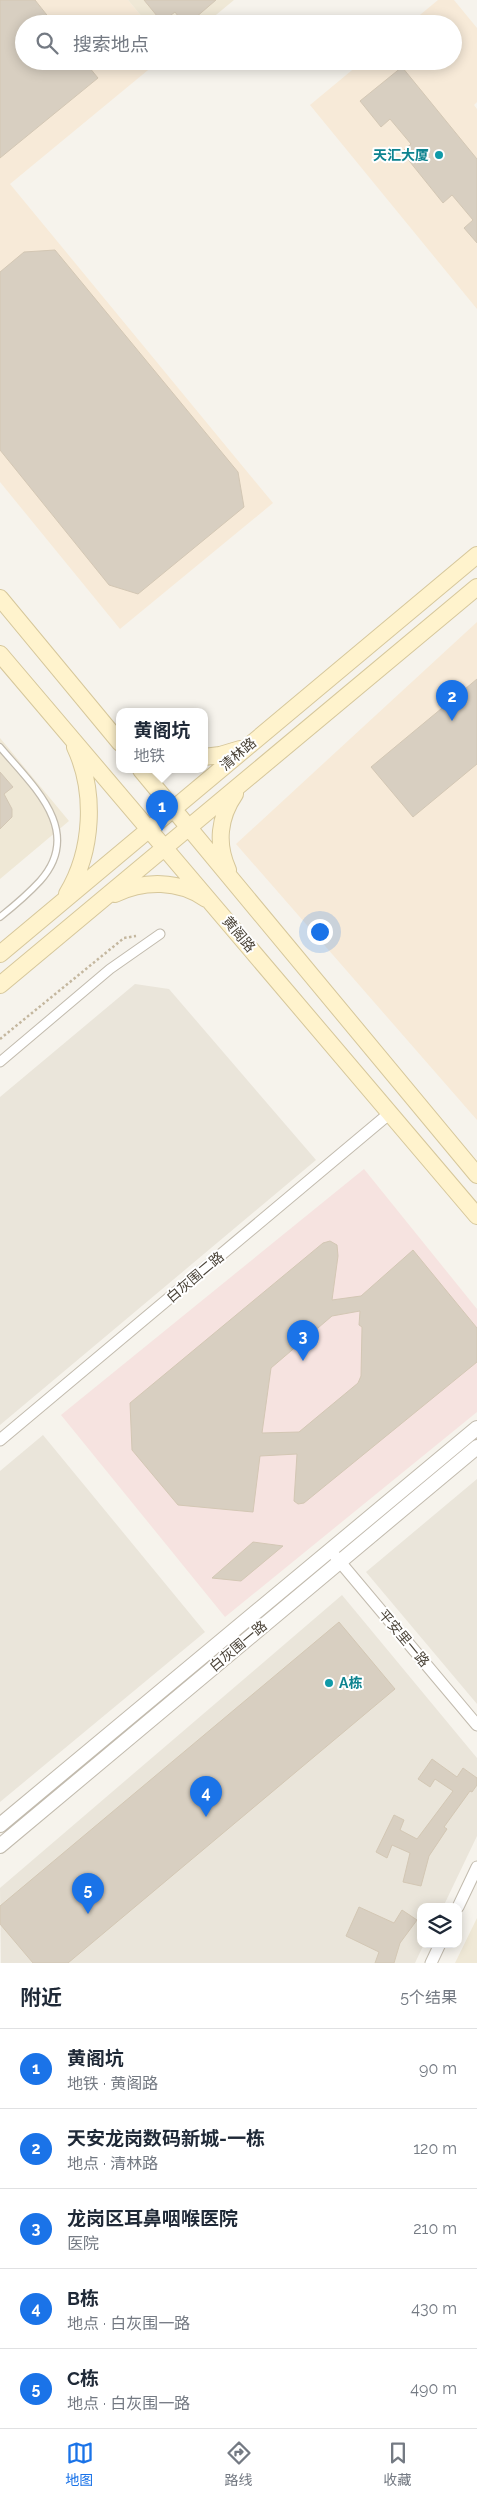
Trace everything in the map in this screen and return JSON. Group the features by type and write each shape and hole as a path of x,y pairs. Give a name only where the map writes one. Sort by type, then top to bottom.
{"main road":[{"name":"清林路","path":"0,954 477,555"},
{"name":"清林路","path":"0,985 477,587"},
{"path":"0,598 113,733"},
{"name":"黄阁路","path":"0,654 166,847 477,1216"},
{"path":"64,900 75,881 82,860 88,820 86,780 69,734"},
{"path":"208,756 238,750 253,742"},
{"name":"黄阁路","path":"143,773 477,1175"},
{"path":"238,887 227,868 222,850 220,830 225,812 234,796 249,777"},
{"path":"100,902 121,891 143,885 162,884 180,887 200,895 216,906"}],"street":[{"path":"0,1062 110,969 160,934"},
{"name":"白灰围二路","path":"0,1440 390,1113"},
{"name":"白灰围一路","path":"0,1825 477,1428"},
{"name":"白灰围一路","path":"0,1846 477,1447"},
{"name":"平安里一路","path":"330,1550 477,1725"},
{"path":"460,1903 477,1867"},
{"path":"432,1963 438,1948"}],"lane":[{"path":"0,746 47,803 58,832 57,856 42,880 0,917"}],"path":[{"path":"0,1039 124,938 160,934"}],"shaded area":[{"path":"0,0 128,0 140,15 15,15 15,70 148,70 10,184 273,503 120,629 0,482"},
{"path":"128,0 234,0 216,15 140,15"},
{"name":"天汇大厦","path":"438,0 454,0 477,28 477,102 474,105 477,109 477,309 310,105 352,70 462,70 462,15 420,15"},
{"path":"477,622 477,1120 236,844"},
{"path":"0,738 69,821 0,879"},
{"path":"135,984 169,989 316,1160 0,1425 0,1097"},
{"path":"364,1169 477,1309 477,1412 225,1617 61,1415"},
{"path":"43,1435 205,1632 0,1802 0,1471"},
{"path":"477,1479 477,1704 366,1572"},
{"path":"342,1595 477,1758 477,1836 445,1903 417,1903 417,1948 422,1948 415,1963 1,1963 0,1888"},
{"path":"477,1918 477,1963 455,1963"}],"building":[{"path":"0,0 35,0 47,15 15,15 15,70 91,70 98,78 0,158"},
{"path":"144,0 216,0 198,15 177,15 175,12 171,15 156,15"},
{"name":"天汇大厦","path":"398,70 404,70 477,159 477,243 464,228 473,220 452,195 443,203 402,152 411,144 390,119 381,127 360,101"},
{"path":"55,250 238,472 244,507 138,594 109,585 0,450 0,272 24,252"},
{"path":"477,679 477,764 413,817 371,767"},
{"path":"0,772 13,787 4,794 12,809 12,817 0,829"},
{"path":"330,1241 337,1245 338,1256 332,1300 361,1296 413,1250 477,1328 477,1362 304,1503 298,1504 294,1501 297,1454 260,1456 253,1512 178,1505 132,1450 130,1403 323,1243","holes":["360,1311 359,1325 362,1327 361,1376 358,1383 299,1432 262,1433 271,1368 332,1316"]},
{"path":"253,1542 283,1546 241,1581 212,1578"},
{"path":"339,1622 395,1689 68,1963 33,1963 0,1924 0,1906"},
{"path":"432,1759 457,1777 463,1768 477,1778 477,1785 472,1792 470,1791 444,1827 447,1829 429,1856 421,1886 403,1882 410,1853 392,1845 387,1858 376,1852 394,1815 404,1820 400,1830 417,1839 453,1791 435,1779 430,1787 418,1779"},
{"path":"359,1907 394,1923 402,1910 417,1920 400,1943 394,1963 375,1963 379,1952 346,1936"}],"place":[{"name":"天汇大厦","path":"439,155"},
{"name":"天安龙岗数码新城-一栋","path":"452,721"},
{"name":"黄阁坑","path":"162,831"},
{"name":"龙岗区耳鼻咽喉医院","path":"303,1361"},
{"name":"A栋","path":"329,1683"},
{"name":"B栋","path":"206,1817"},
{"name":"C栋","path":"88,1914"}]}
